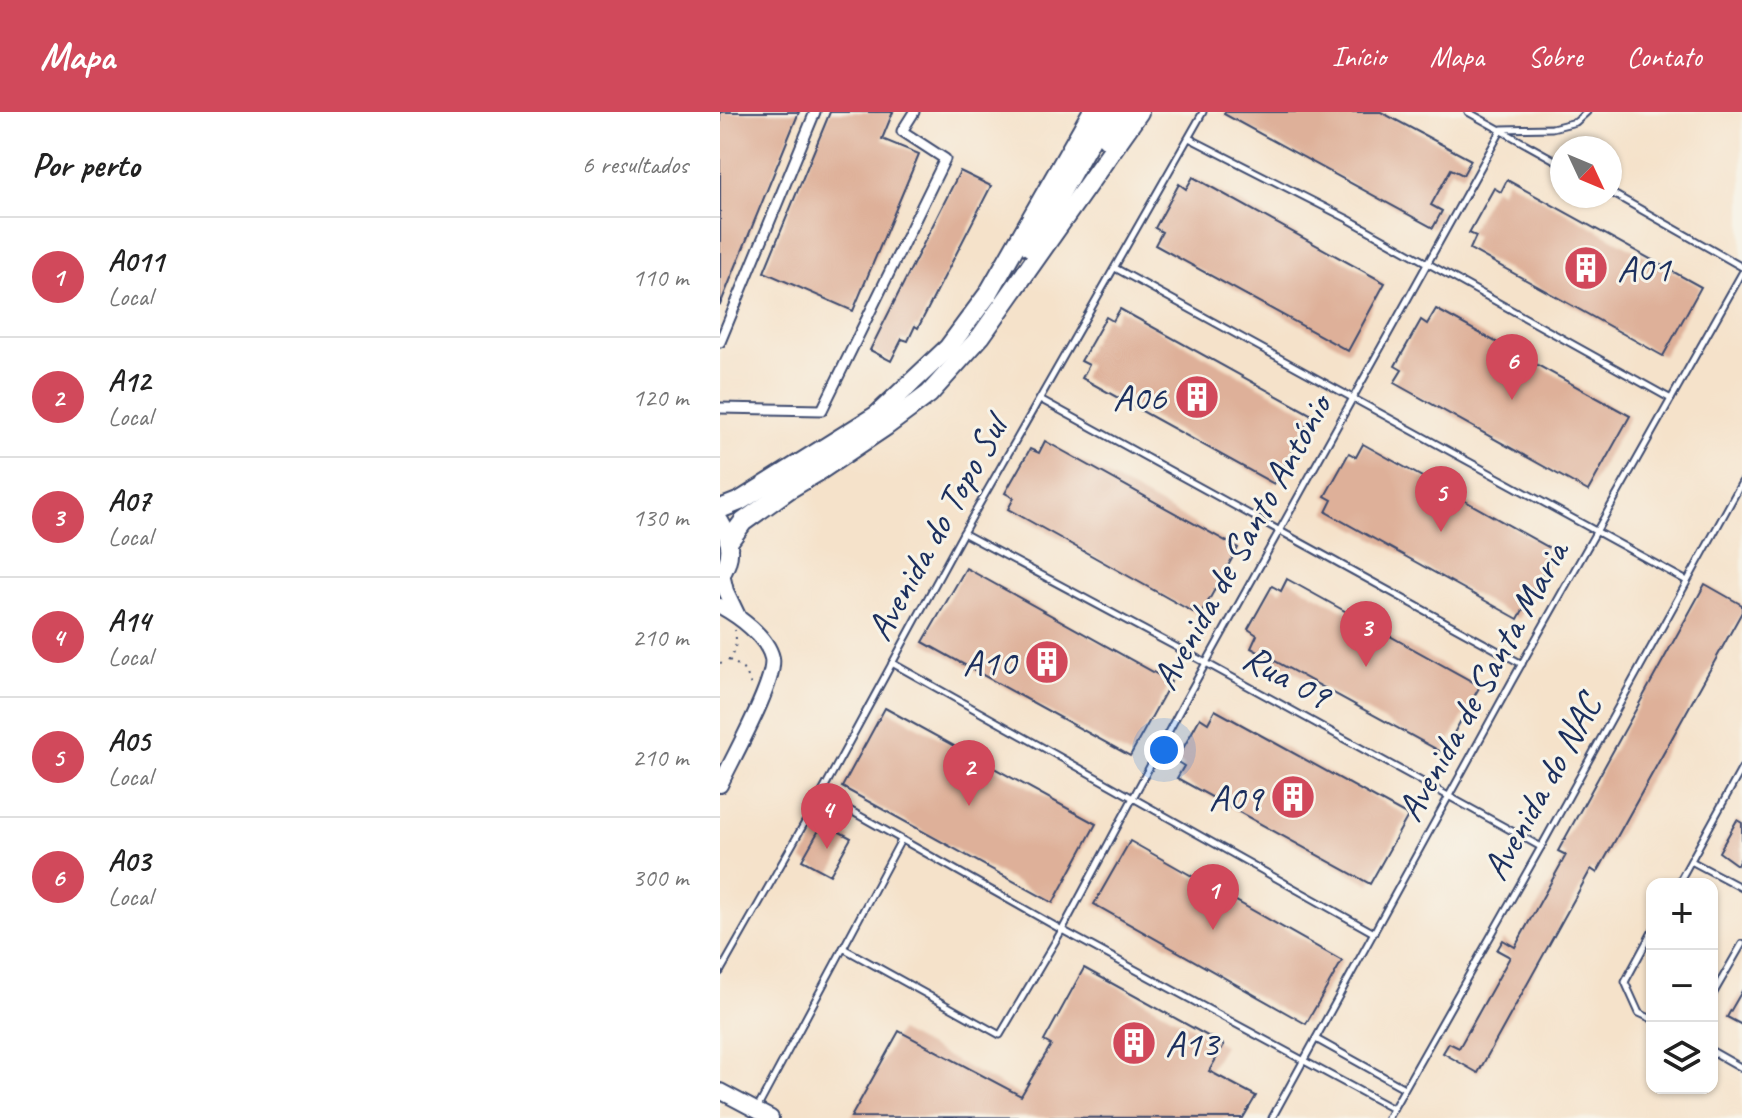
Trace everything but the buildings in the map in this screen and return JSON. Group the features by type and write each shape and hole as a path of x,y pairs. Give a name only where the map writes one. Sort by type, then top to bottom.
{"highway":[{"path":"720,509 740,501 877,415 948,348 988,294 1092,112"},
{"path":"886,426 978,329 1014,276 1106,112"},
{"path":"1033,261 1121,112"},
{"path":"729,541 743,522 929,394 981,336 1139,112"}],"main road":[{"path":"720,521 726,530 730,552 728,564 721,575"}],"street":[{"path":"720,342 815,112"},
{"path":"720,408 822,410 945,159 902,131 914,112"},
{"path":"721,575 738,617"},
{"path":"720,606 762,637 772,658 770,677 720,785"},
{"path":"720,1091 771,1118"}],"lane":[{"name":"Avenida do Topo Sul","path":"720,972 963,533 1203,112"},
{"path":"1468,112 1550,157"},
{"path":"1502,129 1552,128 1576,122 1587,112"},
{"name":"Avenida de Santo António","path":"843,948 1000,1035 1062,930 1502,129"},
{"path":"1189,138 1348,219 1671,399"},
{"path":"1622,199 1742,270"},
{"path":"1115,268 1687,581"},
{"name":"Avenida de Santa Maria","path":"1272,1118 1742,270"},
{"path":"1040,399 1522,664"},
{"name":"Avenida do NAC","path":"1388,1118 1742,482"},
{"name":"Rua 09","path":"963,533 1541,847"},
{"path":"892,663 1374,933"},
{"path":"1681,878 1742,768"},
{"path":"821,794 1062,930 1393,1109"},
{"path":"757,1110 901,840"},
{"path":"1691,861 1742,888"},
{"path":"1646,943 1625,982 1639,1013 1646,1016"},
{"path":"1718,986 1742,944"},
{"path":"1316,1039 1404,1088"},
{"path":"1718,1054 1742,1068"}],"path":[{"path":"720,663 729,660 735,650 738,617"},
{"path":"729,660 747,674 756,708"}],"place":[{"name":"A01","path":"1586,268"},
{"name":"A06","path":"1197,397"},
{"name":"A03","path":"1512,400"},
{"name":"A05","path":"1441,532"},
{"name":"A10","path":"1047,662"},
{"name":"A07","path":"1366,667"},
{"name":"A09","path":"1293,797"},
{"name":"A12","path":"969,806"},
{"name":"A14","path":"827,849"},
{"name":"A011","path":"1213,930"},
{"name":"A13","path":"1134,1043"}]}
